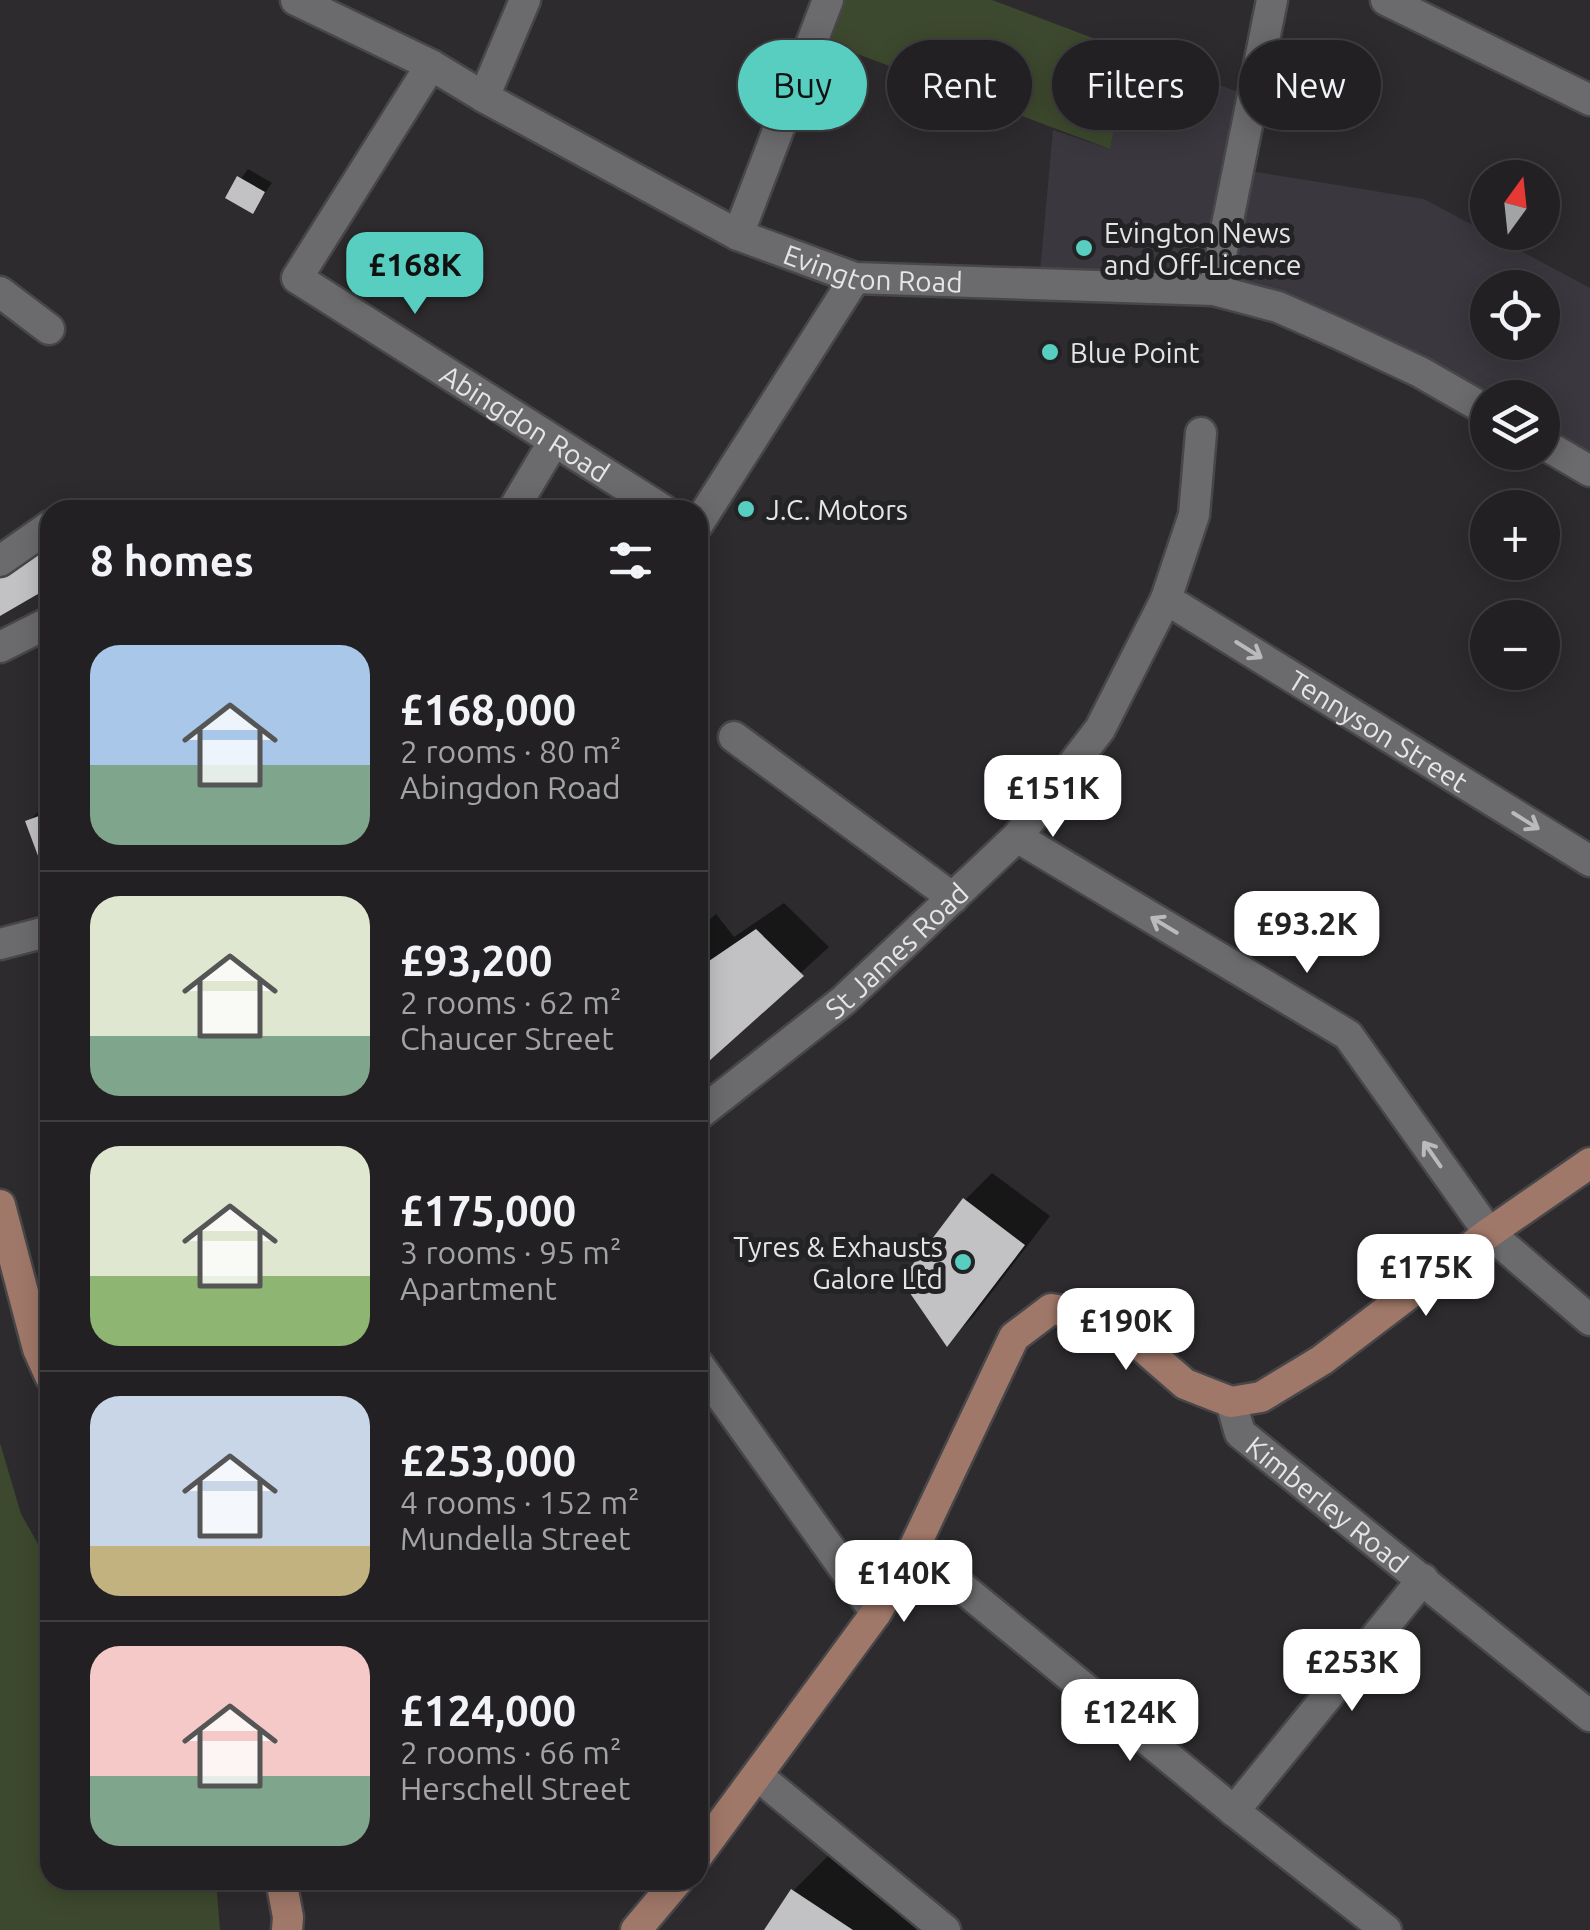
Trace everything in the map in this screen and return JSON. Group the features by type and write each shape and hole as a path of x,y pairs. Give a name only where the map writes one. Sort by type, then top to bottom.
{"main road":[{"path":"1231,1402 1261,1397 1322,1360 1590,1162"},
{"path":"0,1205 40,1354"},
{"name":"Kimberley Road","path":"914,1548 1014,1337 1051,1309 1108,1318 1185,1384 1231,1402"},
{"path":"708,1841 876,1613 914,1548"},
{"path":"283,1890 290,1926"},
{"path":"646,1923 671,1890"}],"street":[{"name":"Evington Road","path":"296,0 431,65 738,236 855,278 1214,290 1278,308 1338,333 1470,401"},
{"path":"484,97 525,0"},
{"path":"738,236 828,0"},
{"path":"1214,290 1272,0"},
{"path":"1386,0 1590,100"},
{"name":"Abingdon Road","path":"431,65 297,278 647,500"},
{"path":"708,508 855,278"},
{"path":"0,292 50,329"},
{"name":"St James Road","path":"708,1107 844,1000 1017,838 1100,729 1166,599 1194,515 1200,433"},
{"path":"519,500 554,441"},
{"path":"1560,454 1590,471"},
{"path":"0,561 40,533"},
{"name":"Tennyson Street","path":"1166,599 1590,860"},
{"path":"0,647 40,627"},
{"path":"734,737 953,898"},
{"path":"1017,838 1348,1035 1489,1233 1590,1320"},
{"path":"0,944 40,934"},
{"path":"708,1378 876,1613"},
{"name":"Kimberley Road","path":"1231,1402 1240,1433 1590,1716"},
{"path":"914,1548 1234,1811 1386,1930"},
{"path":"1234,1811 1423,1579"},
{"path":"758,1776 945,1930"}],"shaded area":[{"path":"1219,85 1239,92 1239,130 1246,130 1238,169 1424,199 1470,224 1470,250 1519,250 1556,270 1470,270 1470,360 1560,360 1560,272 1590,288 1590,471 1560,453 1560,380 1470,380 1470,390 1278,307 1039,283 1053,130 1110,149 1114,130 1219,130"}],"green space":[{"path":"828,0 992,0 1098,40 1052,40 1052,127 1032,120 1032,40 887,40 887,65 867,58 867,40 815,38"},
{"path":"1060,130 1114,130 1110,149"},
{"path":"0,1443 21,1514 40,1547 40,1890 217,1890 220,1930 0,1930"}],"building":[{"path":"237,176 265,192 253,214 225,198"},
{"path":"40,547 40,593 0,616 0,570"},
{"path":"40,816 40,861 25,821"},
{"path":"756,929 804,976 708,1062 708,962"},
{"name":"Tyres & Exhausts Galore Ltd","path":"963,1198 1025,1245 947,1347 901,1280"},
{"path":"791,1889 853,1930 764,1930"}],"place":[{"name":"Evington News and Off-Licence","path":"1084,248"},
{"name":"Blue Point","path":"1050,352"},
{"name":"J.C. Motors","path":"746,509"},
{"name":"Tyres & Exhausts Galore Ltd","path":"963,1262"}]}
